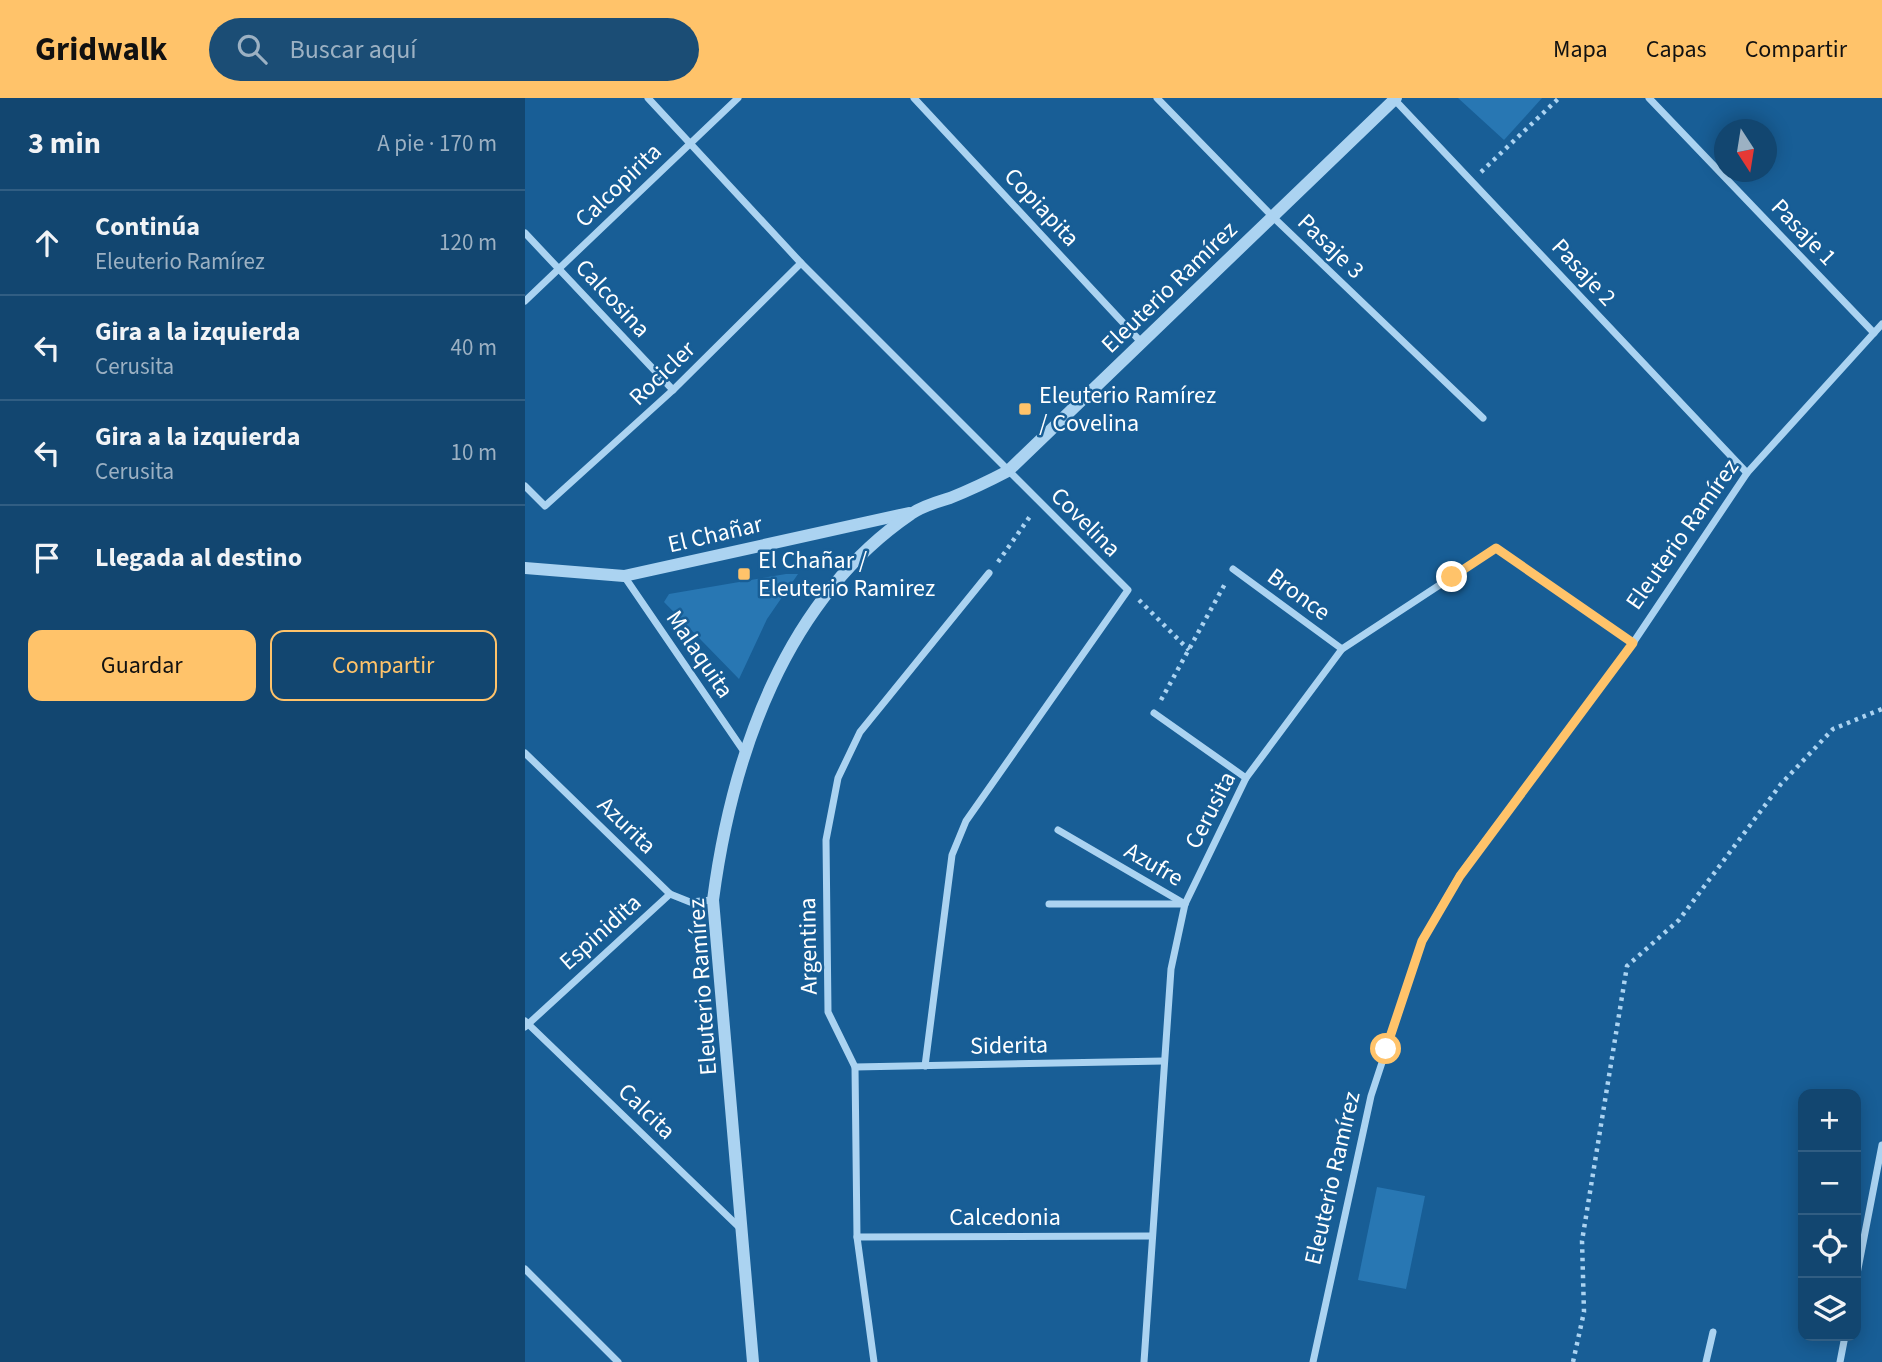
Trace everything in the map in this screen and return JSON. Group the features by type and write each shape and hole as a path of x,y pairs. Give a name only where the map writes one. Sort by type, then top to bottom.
{"street":[{"name":"Covelina","path":"648,98 801,263 1128,590 966,821 952,855 925,1066"},
{"name":"Calcopirita","path":"525,301 738,98"},
{"name":"Copiapita","path":"914,98 1141,342"},
{"name":"Pasaje 3","path":"1157,98 1272,216 1483,418"},
{"name":"Eleuterio Ramírez","path":"754,1362 713,900 720,851 745,753 771,685 809,620 856,562 913,512 979,486 1008,471 1394,98"},
{"name":"Pasaje 2","path":"1394,98 1747,473"},
{"name":"Pasaje 1","path":"1649,98 1874,333"},
{"name":"Calcosina","path":"525,233 673,390"},
{"name":"Rocicler","path":"525,486 545,506 673,390 801,263"},
{"name":"Eleuterio Ramírez","path":"1313,1362 1371,1096 1422,941 1460,876 1633,643 1747,473 1882,324"},
{"name":"El Chañar","path":"525,568 624,576 913,512"},
{"name":"Cerusita","path":"1144,1362 1171,969 1185,904 1247,778 1342,649 1496,548 1633,643"},
{"name":"Bronce","path":"1233,569 1342,649"},
{"name":"Argentina","path":"874,1362 857,1237 855,1067 828,1012 826,840 838,778 860,732 989,573"},
{"name":"Malaquita","path":"624,576 745,753"},
{"path":"1154,713 1247,778"},
{"name":"Azurita","path":"525,753 670,894"},
{"name":"Azufre","path":"1058,830 1185,904"},
{"path":"670,894 690,902 713,900"},
{"name":"Espinidita","path":"526,1024 670,894"},
{"name":"Azufre","path":"1049,904 1185,904"},
{"name":"Calcita","path":"526,1024 743,1230"},
{"name":"Siderita","path":"855,1067 1164,1061"},
{"path":"1856,1278 1882,1144"},
{"name":"Calcedonia","path":"857,1237 1153,1236"},
{"path":"525,1269 618,1362"},
{"path":"1706,1362 1713,1332"},
{"path":"1839,1362 1844,1341"}],"path":[{"path":"1472,181 1559,98"},
{"path":"989,573 1040,503"},
{"path":"1154,713 1233,569"},
{"path":"1128,590 1189,650"},
{"path":"1573,1362 1584,1312 1582,1241 1627,966 1679,920 1781,784 1833,729 1882,709"}],"shaded area":[{"path":"1458,98 1542,98 1504,140"},
{"path":"798,574 767,619 739,679 664,602 669,594"},
{"path":"1377,1187 1425,1196 1406,1289 1358,1280"}],"place":[{"name":"Eleuterio Ramírez / Covelina","path":"1025,409"},
{"name":"El Chañar / Eleuterio Ramirez","path":"744,574"}],"route":[{"path":"1386,1049 1422,941 1460,876 1633,643 1496,548 1452,577"}]}
